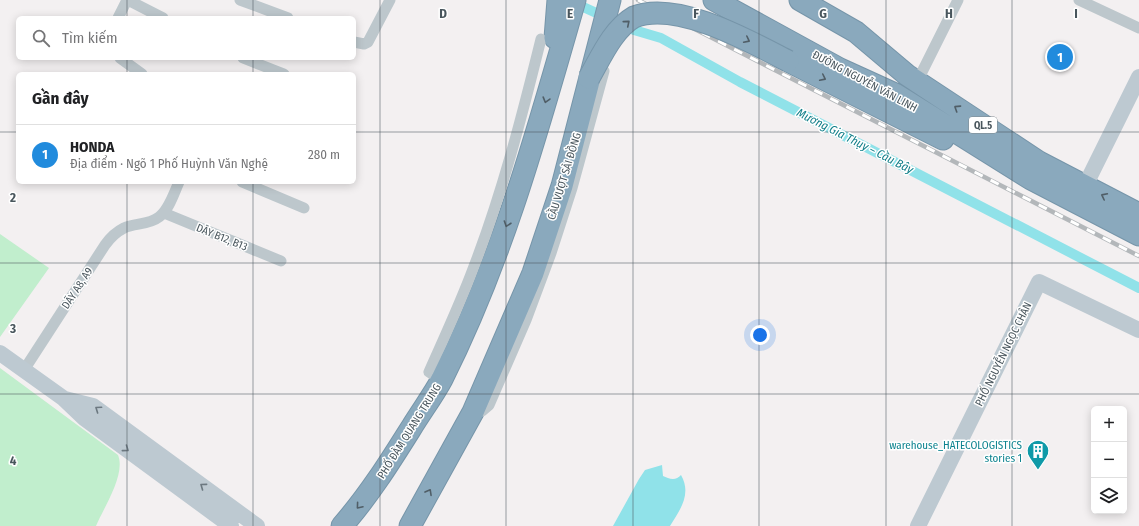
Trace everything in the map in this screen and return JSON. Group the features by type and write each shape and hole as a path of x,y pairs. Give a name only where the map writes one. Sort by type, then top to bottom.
{"highway":[{"path":"557,63 554,32 558,0"},
{"path":"557,63 575,0"},
{"name":"CẦU VƯỢT SÀI ĐỒNG","path":"473,412 533,273 562,186 596,75 610,0"},
{"name":"ĐƯỜNG NGUYỄN VĂN LINH","path":"714,0 840,69 895,94 1031,179 1139,235"},
{"name":"ĐƯỜNG NGUYỄN VĂN LINH","path":"800,0 856,32 917,82 1039,162 1139,214"},
{"path":"805,0 836,20"},
{"path":"596,75 620,29 635,17 654,10 678,10 701,17 1000,168 1031,179"},
{"name":"PHỐ ĐÀM QUANG TRUNG","path":"342,526 374,486 441,380 495,258 524,172 557,63"},
{"path":"410,526 473,412"}],"street":[{"path":"917,82 958,0"},
{"path":"1079,0 1139,28"},
{"path":"119,16 125,1 159,16"},
{"path":"244,1 283,16"},
{"path":"356,42 364,44 368,42 385,2"},
{"path":"441,380 429,372 460,302 493,214 518,128 541,39"},
{"path":"123,60 139,72"},
{"path":"248,60 279,72"},
{"path":"473,412 482,411 489,404 526,320 572,188 596,75"},
{"path":"1085,186 1139,77"},
{"path":"164,213 178,184"},
{"path":"247,184 304,208"},
{"name":"DÃY A8, A9","path":"24,370 105,245 114,234 124,228 145,224 164,213"},
{"name":"DÃY B12, B13","path":"164,213 280,261"},
{"name":"PHỐ NGUYỄN NGỌC CHÂN","path":"918,526 1039,282 1139,330"},
{"path":"0,353 63,398 93,406 218,507 257,526"},
{"path":"218,507 231,526"}],"green space":[{"path":"0,234 49,268 0,337"},
{"path":"0,368 118,455 120,463 117,481 96,526 0,526"}],"water":[{"path":"662,465 663,476 672,479 681,475 685,489 685,495 681,508 670,526 613,526 645,470"}],"waterway":[{"name":"Mương Gia Thụy – Cầu Bây","path":"572,2 634,30 661,38 740,82 1139,288"}],"railway":[{"path":"638,0 1139,256"}],"place":[{"name":"HONDA","path":"1060,57"},
{"name":"warehouse_HATECOLOGISTICS stories 1","path":"1038,470"}]}
